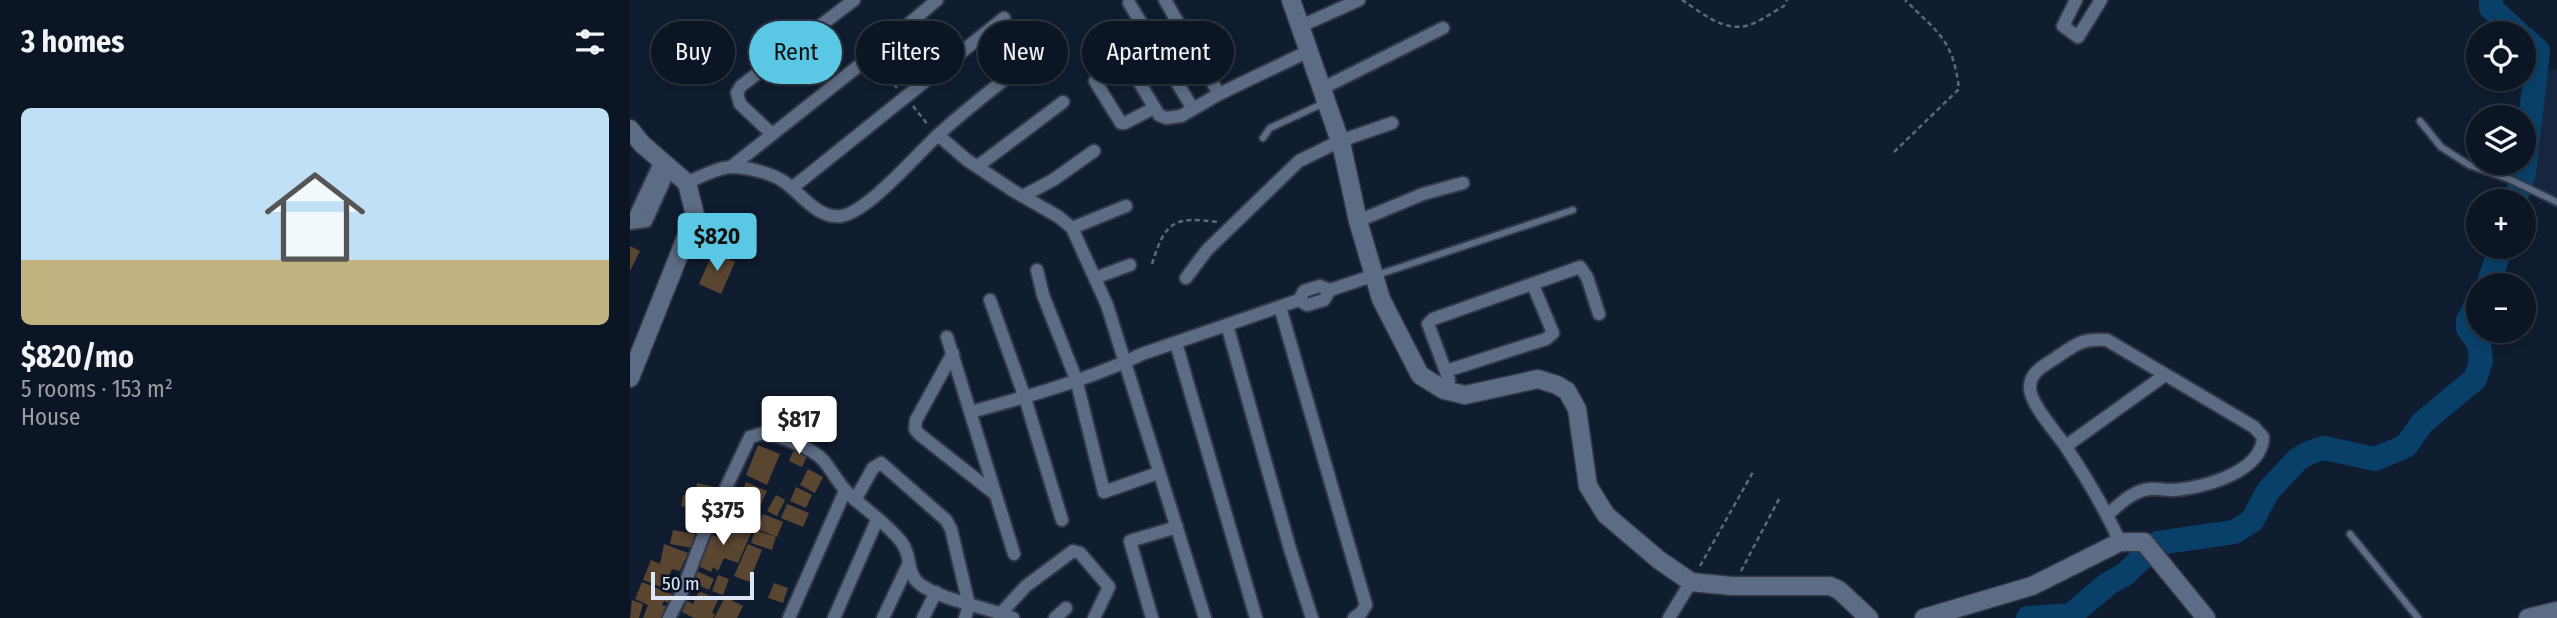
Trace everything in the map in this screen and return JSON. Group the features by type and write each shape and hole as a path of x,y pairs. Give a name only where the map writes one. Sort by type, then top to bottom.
{"street":[{"path":"772,134 740,104 737,93 741,86 854,0"},
{"path":"687,183 731,167 937,0"},
{"path":"1165,0 1219,94"},
{"path":"1292,0 1340,141 1358,221 1381,299 1420,375 1444,390 1465,395 1538,379 1557,384 1567,391 1577,409 1588,486 1606,515 1659,560 1691,582 1732,586 1830,586 1839,590 1867,618"},
{"path":"1301,26 1359,0"},
{"path":"2076,0 2063,26 2078,37 2101,0"},
{"path":"1129,3 1193,109"},
{"path":"792,188 1004,18"},
{"path":"1325,95 1381,57 1443,28"},
{"path":"1140,84 1159,115 1166,118 1181,116 1219,94 1309,51"},
{"path":"731,167 780,179 821,214 850,214 892,180 938,135 1000,84"},
{"path":"1097,84 1121,123 1154,108"},
{"path":"978,166 1063,102"},
{"path":"1186,278 1207,250 1300,161 1340,141 1392,123"},
{"path":"630,129 687,183 695,215 630,378"},
{"path":"938,135 967,160 1073,228 1107,305 1205,618"},
{"path":"1023,195 1053,180 1094,151"},
{"path":"631,223 646,221 651,197 666,165"},
{"path":"1358,221 1423,194 1463,183"},
{"path":"1073,228 1126,206"},
{"path":"1095,278 1130,265"},
{"path":"1444,390 1448,380 1446,371 1427,324 1433,319 1580,267 1587,277 1599,314"},
{"path":"1037,270 1043,295 1076,379 1104,492 1158,473"},
{"path":"971,412 1025,398 1142,354 1280,307 1299,300 1304,290 1320,286 1330,290 1375,275"},
{"path":"1446,371 1546,339 1553,333 1533,285"},
{"path":"990,300 1025,398 1062,520"},
{"path":"1280,307 1366,605 1354,618"},
{"path":"1227,325 1312,618"},
{"path":"947,337 1013,554"},
{"path":"2107,515 2128,498 2148,489 2172,490 2208,484 2230,476 2254,460 2263,445 2263,437 2254,427 2106,340 2090,338 2079,342 2035,372 2029,385 2031,397 2066,446 2120,542"},
{"path":"1176,343 1256,618"},
{"path":"953,353 916,421 915,429 995,494"},
{"path":"2066,446 2165,374"},
{"path":"669,618 680,597 703,536 750,437 760,433 815,452 845,491 900,540 908,552 908,565 914,578 922,585 970,605 1007,615 1026,586 1073,551 1080,553 1109,587 1094,618"},
{"path":"855,500 873,468 881,463 946,520 951,529 970,605 965,618"},
{"path":"789,618 845,491"},
{"path":"834,618 877,520"},
{"path":"1152,617 1130,541 1177,527"},
{"path":"1924,618 2032,586 2120,542 2150,548 2206,618"},
{"path":"883,618 908,565"},
{"path":"1669,618 1691,582"},
{"path":"923,618 936,592"},
{"path":"1055,618 1066,608"},
{"path":"2528,618 2557,611"}],"lane":[{"path":"1263,138 1270,128 1325,95"},
{"path":"2420,121 2441,147 2469,165 2509,179 2557,202"},
{"path":"1375,275 1573,210"},
{"path":"2350,534 2418,618"}],"path":[{"path":"1682,0 1721,24 1736,27 1749,25 1784,6 1787,0"},
{"path":"1894,152 1959,89 1948,42 1905,0"},
{"path":"1152,264 1163,233 1180,221 1192,219 1238,222"},
{"path":"1691,582 1753,472"},
{"path":"1732,586 1780,498"}],"shaded area":[{"path":"2557,69 2557,209 2536,197 2536,189 2524,189 2526,175 2536,175 2536,118 2544,70"}],"building":[{"path":"730,214 757,225 749,243 723,231"},
{"path":"630,246 640,251 630,271"},
{"path":"713,252 735,262 721,294 699,284"},
{"path":"758,445 780,454 767,485 746,475"},
{"path":"796,445 809,451 802,467 789,461"},
{"path":"808,469 823,477 815,493 800,485"},
{"path":"746,482 767,491 760,506 740,498"},
{"path":"697,483 715,487 713,498 695,494"},
{"path":"796,487 812,495 806,508 790,501"},
{"path":"683,495 705,499 703,509 681,506"},
{"path":"776,495 785,500 777,516 767,511"},
{"path":"739,502 759,511 752,527 732,517"},
{"path":"787,504 809,513 803,527 781,518"},
{"path":"763,514 783,522 777,537 757,529"},
{"path":"729,521 752,531 738,563 724,558 718,571 713,567 711,572 694,564 708,533 722,539"},
{"path":"673,530 695,534 693,548 670,544"},
{"path":"755,530 776,537 772,550 751,543"},
{"path":"664,544 688,553 680,571 672,569 664,588 643,580 651,560 660,564"},
{"path":"748,544 762,550 749,582 734,576"},
{"path":"693,569 714,579 709,590 688,580"},
{"path":"718,575 729,579 723,595 712,591"},
{"path":"642,582 676,596 672,604 664,601 662,605 672,608 667,618 643,618 648,605 635,599"},
{"path":"774,583 788,588 783,603 768,598"},
{"path":"699,591 718,600 712,613 715,614 713,618 694,618 682,612 687,601 693,604"},
{"path":"725,597 743,606 737,618 714,618"},
{"path":"632,600 643,604 639,618 630,618"}],"waterway":[{"path":"2491,0 2491,8 2505,21"},
{"path":"2536,49 2536,68"},
{"path":"2519,189 2524,173 2533,91"},
{"path":"2492,273 2497,259"},
{"path":"2028,618 2071,615 2109,583 2124,575 2158,543 2234,532 2252,521 2268,491 2298,459 2311,452 2324,448 2375,459 2406,446 2422,423 2475,379 2481,361 2478,343"}]}
